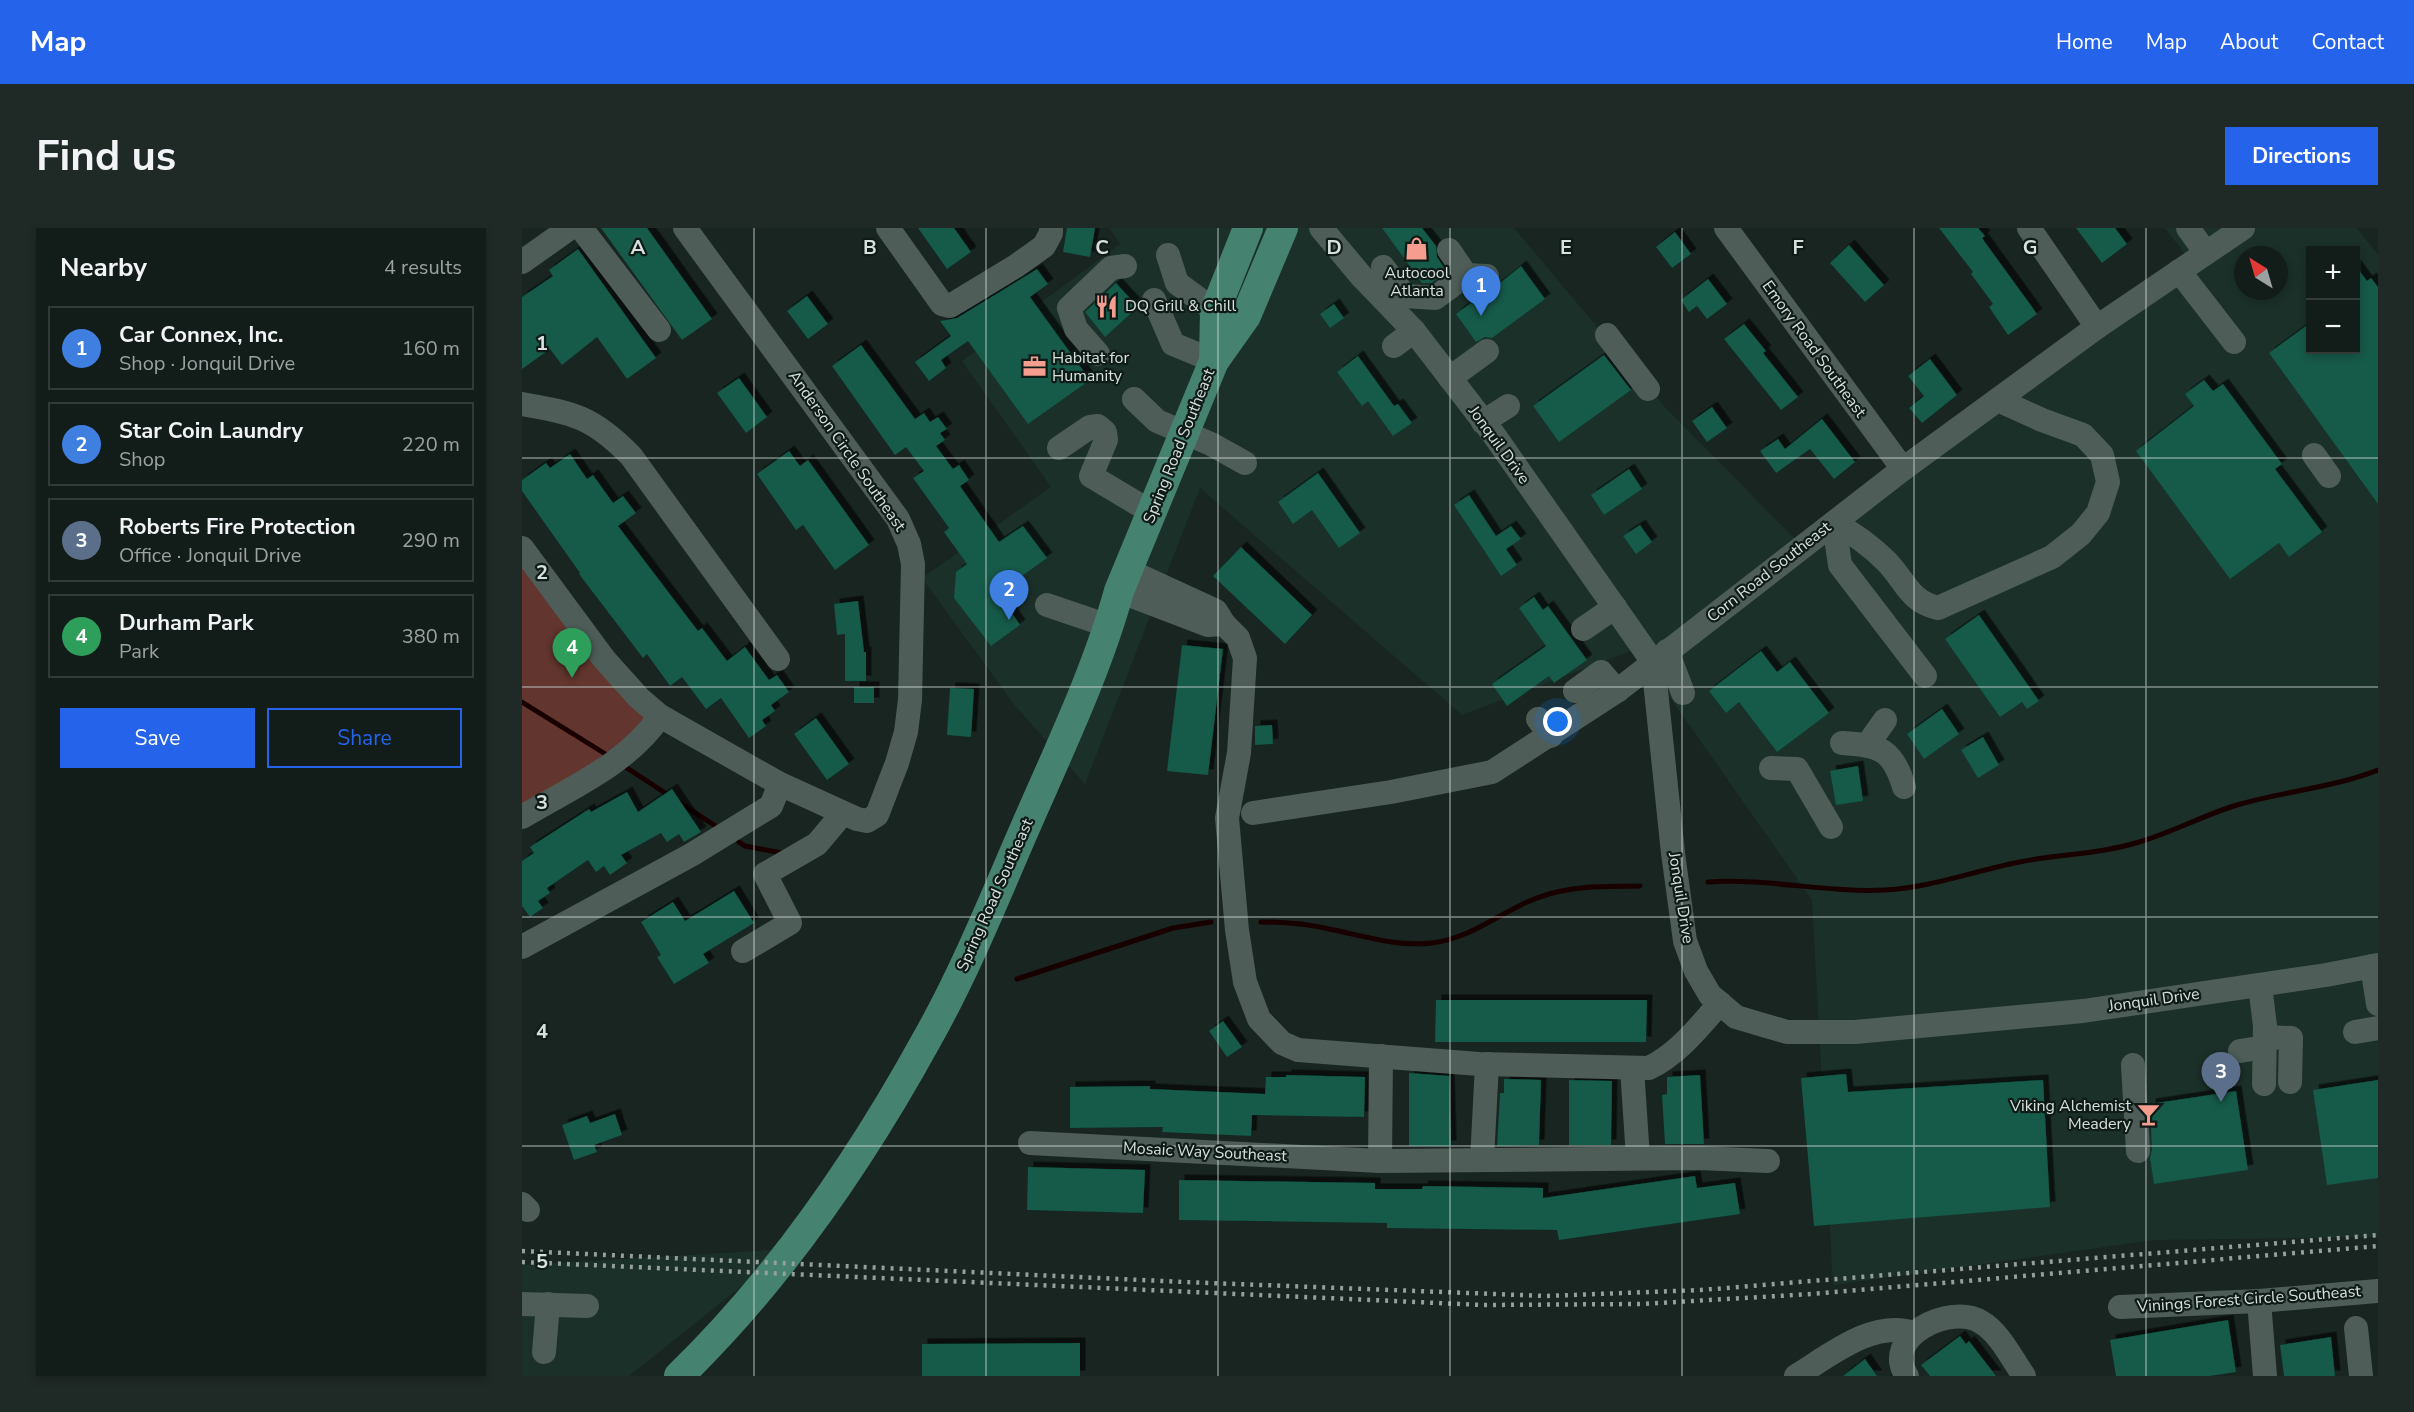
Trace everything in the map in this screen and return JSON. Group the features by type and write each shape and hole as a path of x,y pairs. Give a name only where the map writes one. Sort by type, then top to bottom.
{"main road":[{"name":"Spring Road Southeast","path":"1214,361 1215,311 1248,228"},
{"name":"Spring Road Southeast","path":"688,1368 770,1275 833,1193 928,1039 970,952 1045,783 1153,513 1177,431 1214,361 1246,316 1283,228"}],"street":[{"path":"522,262 570,228"},
{"path":"580,228 659,330"},
{"name":"Anderson Circle Southeast","path":"522,548 604,659 639,698 660,716 780,784 843,813 867,821 877,815 906,732 910,700 913,564 909,544 898,519 685,228"},
{"path":"888,228 932,292 942,304 950,306 1044,246 1052,233 1051,228"},
{"name":"Jonquil Drive","path":"1321,228 1362,277 1392,294 1414,331 1483,422 1615,607 1660,657 1673,853 1685,941 1696,971 1710,995 1736,1017 1786,1032 1855,1032 2083,1011 2326,975 2375,965"},
{"name":"Emory Road Southeast","path":"1726,228 1903,469"},
{"path":"2029,228 2097,327"},
{"path":"2188,228 2206,253"},
{"name":"Corn Road Southeast","path":"1252,813 1391,792 1492,772 1545,727 1617,691 1903,469 2097,327 2243,228"},
{"path":"1383,267 1392,294 1435,298 1477,276 1449,250"},
{"path":"1168,255 1177,283 1215,311"},
{"path":"1098,354 1077,328 1069,308 1111,268 1125,266"},
{"path":"2179,272 2234,342"},
{"path":"1154,300 1173,344 1214,361"},
{"path":"1394,346 1414,331"},
{"path":"1607,335 1648,389"},
{"path":"1450,378 1478,351"},
{"path":"1134,399 1157,422 1211,444 1245,463"},
{"path":"1834,523 1850,531 1887,563 1923,604 1938,608 2052,557 2081,534 2098,513 2109,482 2102,455 2083,435 1998,400"},
{"path":"522,404 581,417 615,440 630,456 778,659"},
{"path":"1483,422 1508,405"},
{"path":"1059,448 1090,427 1098,426 1105,432 1106,440 1091,476 1153,513"},
{"path":"2314,455 2329,476"},
{"path":"1834,523 1840,565 1925,676"},
{"path":"1802,547 1840,565"},
{"path":"1124,581 1216,611 1224,624 1238,638 1245,657 1239,753 1227,818 1245,982 1259,1019 1282,1042 1298,1050 1487,1064 1649,1068 1663,1061 1720,1003"},
{"path":"1047,605 1109,626"},
{"path":"1583,629 1615,607"},
{"path":"1660,657 1683,693"},
{"path":"1575,691 1602,667 1617,691"},
{"path":"522,817 627,754 649,733 660,716"},
{"path":"1868,744 1885,720"},
{"path":"1842,743 1868,744 1887,754 1898,766 1904,787"},
{"path":"1771,768 1797,769 1831,827"},
{"path":"522,947 691,855 771,806 780,784"},
{"path":"743,951 790,923 765,874 817,844 843,813"},
{"path":"2375,965 2378,1004"},
{"path":"2260,985 2265,1042 2264,1084"},
{"path":"2240,1051 2265,1042 2291,1038 2290,1082"},
{"path":"1380,1161 1381,1056"},
{"path":"1482,1160 1487,1064"},
{"path":"2133,1065 2138,1151"},
{"path":"1632,1068 1638,1158"},
{"name":"Mosaic Way Southeast","path":"1030,1143 1380,1161 1638,1158 1768,1161"},
{"name":"Vinings Forest Circle Southeast","path":"2120,1307 2378,1292"},
{"path":"2259,1300 2265,1376"},
{"path":"522,1304 587,1306"},
{"path":"543,1352 548,1304"},
{"path":"1907,1376 1900,1360 1902,1350 1914,1333 1936,1320 1948,1317 1965,1317 1980,1321 1992,1331 2024,1376"},
{"path":"2356,1328 2361,1376"},
{"path":"1796,1376 1852,1342 1881,1330 1896,1329 1914,1333"}],"shaded area":[{"path":"1109,228 1514,228 1663,405 1797,541 2191,262 2165,228 2357,228 2378,255 2378,1237 2155,1240 1833,1285 1812,900 1636,649 1462,715 1200,488 1085,784 1016,707 922,578 1051,487 962,361 1120,244"},
{"path":"522,548 660,716 522,817"},
{"path":"788,1249 629,1376 522,1376 522,1265"}],"building":[{"path":"601,228 647,228 712,319 682,340"},
{"path":"918,228 954,228 971,252 947,269"},
{"path":"1067,228 1095,228 1090,257 1063,252"},
{"name":"Autocool Atlanta","path":"1382,228 1422,228 1436,246 1437,257 1447,272 1431,283 1422,283"},
{"path":"1939,228 1978,228 1985,236 1982,238 2037,314 2008,335 1989,307 1993,304 1971,274 1973,272"},
{"path":"2076,228 2115,228 2127,244 2102,263"},
{"path":"1675,232 1691,254 1672,268 1656,247"},
{"path":"1849,245 1884,285 1865,302 1830,263"},
{"path":"578,249 656,358 627,379 597,337 562,365 550,349 522,369 522,297 553,276 549,270"},
{"path":"1521,266 1545,299 1492,338 1485,337 1476,342 1456,314"},
{"path":"1037,269 1048,284 1030,297 1090,380 1028,424 968,341 941,360 946,368 929,381 915,362 951,336 940,321 957,318"},
{"path":"2360,272 2367,281 2371,278 2378,287 2378,504 2269,353 2306,326 2306,354 2360,354"},
{"path":"1708,279 1727,304 1707,319 1697,306 1689,312 1681,300"},
{"path":"1116,283 1138,307 1105,337 1085,312"},
{"path":"807,296 828,324 808,339 787,311"},
{"path":"1334,304 1344,318 1330,328 1320,314"},
{"path":"1744,324 1766,351 1763,353 1798,397 1781,410 1724,339"},
{"path":"861,345 915,419 924,413 930,422 938,417 947,429 940,433 945,440 936,446 953,469 959,465 969,480 960,486 999,542 1023,526 1047,558 998,593 1020,625 991,646 954,598 956,572 967,564 944,532 949,528 913,478 924,471 906,447 895,455 832,366"},
{"path":"1604,355 1631,390 1559,442 1533,406"},
{"path":"1358,356 1394,406 1398,404 1412,423 1393,436 1368,401 1362,406 1337,372"},
{"path":"1930,359 1957,395 1922,423 1909,408 1924,396 1908,376"},
{"path":"739,378 767,417 746,433 717,393"},
{"path":"2204,380 2213,391 2223,384 2282,464 2275,469 2322,532 2289,557 2279,543 2230,579 2136,451 2194,406 2185,394"},
{"path":"1712,407 1727,428 1707,442 1692,421"},
{"path":"1822,419 1855,462 1834,479 1810,449 1776,473 1760,451 1778,439 1785,449"},
{"path":"789,451 800,466 808,460 869,545 835,570 803,525 796,530 757,474"},
{"path":"570,454 587,479 593,475 613,503 623,496 636,513 618,526 698,631 702,628 727,661 745,647 769,680 777,675 789,692 771,705 775,711 762,720 766,726 749,738 721,698 706,709 682,677 670,686 647,654 643,658 579,574 522,491 522,480 546,463 550,468"},
{"path":"1629,469 1642,489 1604,515 1591,495"},
{"path":"1318,473 1360,533 1339,548 1312,510 1293,524 1278,502"},
{"path":"1469,495 1496,536 1511,526 1521,539 1506,549 1517,565 1501,576 1454,505"},
{"path":"1640,525 1652,542 1636,554 1623,536"},
{"path":"1241,547 1312,615 1285,644 1213,576"},
{"path":"1534,597 1543,610 1548,606 1587,660 1554,683 1549,676 1507,706 1492,684 1546,646 1519,608"},
{"path":"858,601 864,652 866,652 866,681 845,681 845,634 837,635 834,604"},
{"path":"1979,615 2039,701 2027,709 2022,702 2000,717 1945,639"},
{"path":"1182,645 1223,649 1208,775 1167,771"},
{"path":"1761,651 1777,672 1790,662 1829,713 1777,752 1739,702 1726,713 1709,691"},
{"path":"854,687 874,687 874,703 854,703"},
{"path":"950,688 974,689 971,737 947,735"},
{"path":"1942,709 1959,734 1924,759 1907,734"},
{"path":"816,718 849,764 827,780 794,734"},
{"path":"1272,725 1273,744 1255,745 1255,726"},
{"path":"1983,737 1999,765 1978,778 1961,750"},
{"path":"1858,766 1863,801 1836,805 1830,771"},
{"path":"672,789 701,832 684,842 679,834 667,842 661,833 621,855 627,863 610,875 604,866 596,872 588,860 547,888 550,893 538,901 543,908 530,917 522,906 522,861 534,853 530,847 589,809 591,812 627,792 638,812"},
{"path":"734,891 754,923 703,954 709,963 674,984 657,957 661,955 641,922 673,902 685,921"},
{"path":"1436,1000 1647,1000 1646,1042 1435,1042"},
{"path":"1223,1021 1242,1047 1227,1057 1209,1031"},
{"path":"1409,1073 1449,1076 1451,1146 1409,1146"},
{"path":"1846,1074 1848,1092 2043,1080 2050,1207 1814,1226 1801,1078"},
{"path":"1286,1075 1365,1077 1364,1117 1252,1115 1251,1136 1162,1132 1163,1127 1070,1128 1070,1087 1150,1086 1150,1089 1265,1094 1266,1077 1286,1077"},
{"path":"1700,1075 1704,1144 1665,1144 1662,1095 1667,1094 1667,1077"},
{"path":"1504,1079 1541,1080 1539,1145 1497,1146 1500,1093 1504,1093"},
{"path":"1569,1080 1612,1081 1611,1145 1569,1145"},
{"path":"2378,1080 2378,1178 2327,1185 2313,1090"},
{"path":"2236,1091 2248,1170 2154,1184 2150,1158 2152,1150 2150,1104"},
{"path":"615,1114 622,1135 594,1145 597,1152 574,1160 562,1125 587,1116 590,1123"},
{"path":"1028,1167 1145,1170 1143,1213 1027,1210"},
{"path":"1695,1176 1697,1188 1735,1183 1740,1214 1559,1240 1557,1230 1387,1228 1387,1223 1179,1220 1179,1180 1375,1183 1375,1189 1422,1189 1423,1186 1543,1188 1543,1198"},
{"path":"2228,1320 2236,1372 2210,1376 2116,1376 2110,1340"},
{"path":"1960,1336 1966,1344 1969,1341 1996,1376 1930,1376 1921,1365"},
{"path":"2331,1337 2335,1376 2284,1376 2280,1345"},
{"path":"1080,1343 1080,1376 922,1376 922,1344"},
{"path":"1865,1359 1877,1376 1843,1376"}],"waterway":[{"path":"522,702 607,755"},
{"path":"624,766 714,825"},
{"path":"1708,882 1753,882 1863,890 1901,889 2026,861 2123,846 2152,838 2237,805 2343,781 2378,770"},
{"path":"739,842 745,846 782,853"},
{"path":"1261,922 1312,926 1393,942 1432,943 1464,934 1519,906 1549,894 1583,888 1640,886"},
{"path":"1017,979 1173,928 1211,922"}],"railway":[{"path":"522,1251 1184,1282 1546,1296 1701,1290 2378,1235"},
{"path":"522,1262 1483,1305 1641,1304 1812,1294 2378,1246"}],"place":[{"name":"Autocool Atlanta","path":"1417,248"},
{"name":"DQ Grill & Chill","path":"1107,306"},
{"name":"Car Connex, Inc.","path":"1481,316"},
{"name":"Habitat for Humanity","path":"1034,367"},
{"name":"Star Coin Laundry","path":"1009,620"},
{"name":"Durham Park","path":"572,678"},
{"name":"Roberts Fire Protection","path":"2221,1102"},
{"name":"Viking Alchemist Meadery","path":"2149,1115"}]}
